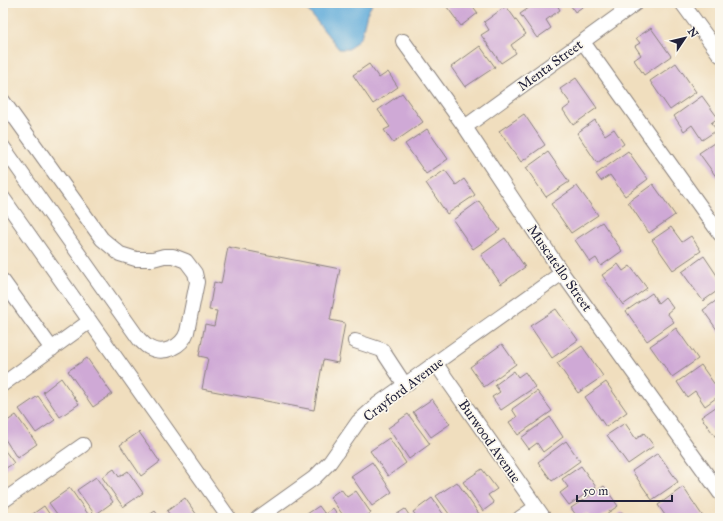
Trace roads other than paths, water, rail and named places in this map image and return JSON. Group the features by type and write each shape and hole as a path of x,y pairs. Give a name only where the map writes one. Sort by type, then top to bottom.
{"street":[{"name":"Menta Street","path":"464,127 636,3"},
{"path":"682,3 720,55"},
{"name":"Muscatello Street","path":"403,41 464,127 562,273 720,493"},
{"path":"583,42 720,234"},
{"path":"3,101 102,239 120,254 136,259 152,259 164,256 173,256 186,261 195,273 197,282 185,338 173,348 166,351 158,351 149,348 139,339 3,147"},
{"path":"3,198 229,518"},
{"name":"Crayford Avenue","path":"258,518 314,478 330,462 358,422 378,404 562,273"},
{"path":"3,281 52,349"},
{"path":"3,384 90,321"},
{"path":"355,341 382,350 406,385"},
{"name":"Burwood Avenue","path":"436,364 540,512"},
{"path":"3,501 83,445"},
{"path":"520,518 540,512"}],"water":[{"path":"302,3 373,3 367,13 361,37 349,49 339,49"}]}
